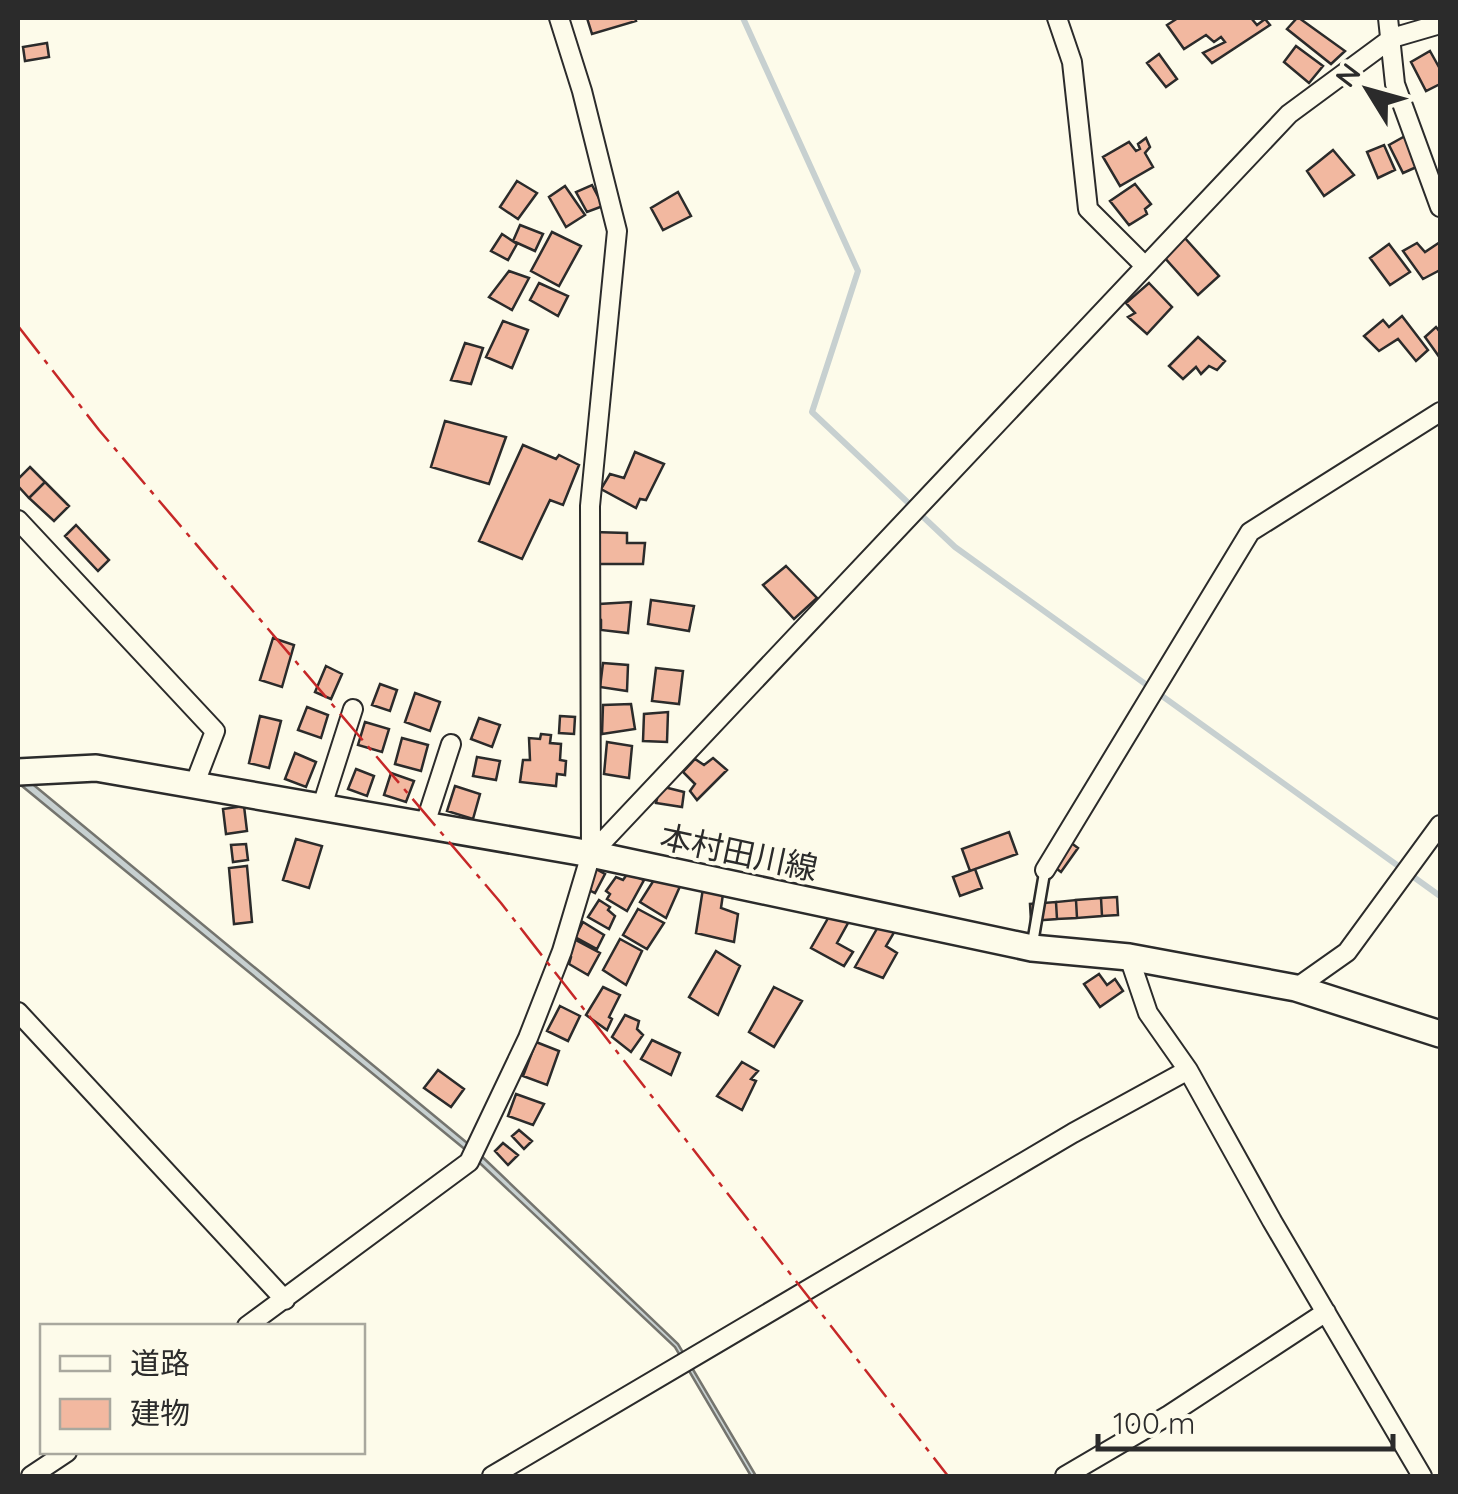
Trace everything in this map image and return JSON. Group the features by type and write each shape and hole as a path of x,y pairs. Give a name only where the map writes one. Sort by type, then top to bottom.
{"main road":[{"name":"本村田川線","path":"18,772 96,768 592,854 1032,948 1129,958 1296,988 1440,1034"}],"street":[{"path":"250,1324 469,1162 528,1038 562,951 592,854 590,506 617,231 560,18"},
{"path":"1057,18 1072,62 1088,209 1144,265"},
{"path":"1388,18 1396,84 1440,207"},
{"path":"592,854 1288,114 1392,38 1440,24"},
{"path":"1045,870 1250,532 1440,412"},
{"path":"18,520 215,731 195,783"},
{"path":"322,806 352,709"},
{"path":"425,824 451,744"},
{"path":"1296,988 1346,952 1440,825"},
{"path":"1129,958 1148,1013 1188,1070 1422,1476"},
{"path":"18,1012 285,1300"},
{"path":"492,1476 1022,1163 1188,1070"},
{"path":"1065,1476 1170,1414 1326,1312"},
{"path":"31,1476 64,1454"}],"lane":[{"path":"1032,948 1045,870"}],"shaded area":[{"path":"18,772 472,1147 678,1344 756,1476 751,1476 675,1347 467,1151 22,786"}],"building":[{"path":"587,18 635,18 636,21 592,34"},
{"path":"1178,18 1251,18 1257,25 1265,19 1270,25 1212,63 1203,53 1225,42 1221,37 1214,42 1206,35 1184,49 1167,25"},
{"path":"1297,18 1345,51 1331,64 1287,29"},
{"path":"47,43 49,57 25,61 23,47"},
{"path":"1296,46 1323,66 1309,83 1284,62"},
{"path":"1430,51 1440,69 1440,84 1426,91 1411,62"},
{"path":"1159,54 1177,79 1166,87 1147,63"},
{"path":"1407,135 1421,165 1403,173 1389,145"},
{"path":"1146,138 1150,147 1145,153 1153,167 1120,186 1103,157 1129,142 1136,151"},
{"path":"1384,145 1395,170 1378,178 1367,152"},
{"path":"1333,150 1354,175 1324,196 1307,171"},
{"path":"517,181 537,193 518,219 500,207"},
{"path":"1135,184 1151,204 1145,209 1147,214 1129,225 1110,201"},
{"path":"592,185 603,206 587,212 576,192"},
{"path":"565,186 585,215 566,227 549,197"},
{"path":"678,192 691,216 663,230 651,208"},
{"path":"520,225 543,234 535,251 513,241"},
{"path":"552,232 581,246 559,286 531,271"},
{"path":"502,234 517,244 508,260 491,251"},
{"path":"1184,237 1219,276 1198,295 1164,257"},
{"path":"1440,242 1440,270 1423,279 1403,251 1417,243 1425,252"},
{"path":"1389,244 1410,272 1390,285 1370,258"},
{"path":"509,271 529,278 512,310 489,297"},
{"path":"539,283 568,296 558,316 530,300"},
{"path":"1149,283 1172,307 1147,334 1128,317 1135,313 1126,303"},
{"path":"1402,316 1428,350 1416,361 1398,339 1379,351 1364,336 1383,320 1389,327"},
{"path":"503,321 528,330 512,368 486,357"},
{"path":"1436,327 1440,332 1440,358 1425,337"},
{"path":"1198,337 1225,361 1217,370 1209,366 1201,374 1196,367 1183,379 1169,366"},
{"path":"465,343 483,348 471,384 451,380"},
{"path":"445,421 506,437 489,484 431,467"},
{"path":"523,445 579,465 563,505 550,500 522,559 479,541"},
{"path":"635,452 664,464 646,500 640,499 636,508 601,489 610,474 624,478"},
{"path":"30,467 45,482 29,498 18,486 18,479"},
{"path":"45,482 69,506 54,521 29,498"},
{"path":"76,525 109,560 98,571 65,536"},
{"path":"593,532 627,533 627,543 645,543 643,564 592,564"},
{"path":"786,566 817,598 794,619 763,585"},
{"path":"651,600 694,606 689,631 648,624"},
{"path":"631,602 628,633 601,630 599,604"},
{"path":"273,638 294,645 282,687 260,680"},
{"path":"603,663 628,665 627,691 600,687"},
{"path":"326,666 342,674 331,699 315,692"},
{"path":"656,668 683,671 679,704 652,701"},
{"path":"380,684 397,690 390,711 372,705"},
{"path":"415,693 440,702 430,731 405,722"},
{"path":"631,704 635,729 602,734 603,705"},
{"path":"307,707 328,715 321,738 298,730"},
{"path":"668,712 667,742 643,741 644,714"},
{"path":"260,716 281,721 269,768 249,763"},
{"path":"560,716 575,717 574,734 559,733"},
{"path":"479,718 500,725 492,747 471,739"},
{"path":"365,722 389,729 382,752 358,745"},
{"path":"541,734 551,735 550,743 561,744 560,760 566,761 565,775 557,774 556,786 520,782 523,760 530,760 529,738 540,739"},
{"path":"402,738 428,745 421,771 395,764"},
{"path":"607,742 632,746 629,778 604,774"},
{"path":"295,753 316,762 306,787 285,779"},
{"path":"477,757 500,761 496,780 473,776"},
{"path":"713,758 727,770 697,800 690,791 695,784 683,772 695,759 704,765"},
{"path":"356,769 374,776 367,796 348,789"},
{"path":"391,773 414,781 406,802 384,795"},
{"path":"455,786 480,794 473,819 447,811"},
{"path":"660,786 684,792 682,807 656,803"},
{"path":"244,806 247,831 226,834 223,809"},
{"path":"1009,832 1017,854 970,871 962,849"},
{"path":"1062,836 1078,848 1061,872 1045,860"},
{"path":"296,839 322,846 309,888 283,880"},
{"path":"246,844 248,860 233,862 231,845"},
{"path":"247,866 252,922 234,924 229,868"},
{"path":"594,868 605,874 595,893 583,887"},
{"path":"975,869 982,888 960,896 953,877"},
{"path":"659,872 681,884 666,918 640,902"},
{"path":"628,873 644,880 627,911 607,899 610,894 606,891 616,877 623,880"},
{"path":"704,882 724,887 721,908 738,914 734,942 696,933"},
{"path":"1117,897 1118,915 1102,916 1101,898"},
{"path":"1101,898 1102,916 1077,918 1076,900"},
{"path":"599,900 615,916 609,929 588,917"},
{"path":"1076,900 1077,918 1057,919 1056,902"},
{"path":"1056,902 1057,919 1031,921 1030,904"},
{"path":"835,906 853,914 837,943 853,952 844,966 811,948"},
{"path":"638,909 664,923 647,949 623,935"},
{"path":"886,913 902,919 886,946 897,953 883,978 855,967"},
{"path":"583,922 604,935 597,949 575,937"},
{"path":"570,937 600,953 588,975 569,964 571,957 562,951"},
{"path":"620,939 642,951 626,985 603,970"},
{"path":"716,951 740,966 718,1015 689,997"},
{"path":"1099,974 1107,985 1115,979 1123,991 1100,1007 1084,984"},
{"path":"603,987 620,995 607,1030 586,1015"},
{"path":"774,987 802,1001 774,1047 749,1032"},
{"path":"560,1006 580,1016 568,1041 547,1031"},
{"path":"625,1015 639,1021 637,1029 643,1035 631,1052 612,1037"},
{"path":"652,1040 680,1053 671,1075 641,1059"},
{"path":"536,1042 559,1051 547,1085 523,1076"},
{"path":"742,1062 758,1071 751,1079 756,1081 742,1110 717,1096"},
{"path":"438,1070 464,1089 451,1107 424,1088"},
{"path":"516,1094 544,1104 533,1125 508,1116"},
{"path":"519,1130 532,1141 524,1149 512,1136"},
{"path":"503,1143 518,1155 508,1165 495,1151"}],"waterway":[{"path":"743,18 858,271 812,412 955,547 1440,896"}],"power":[{"path":"18,326 99,430 501,903 948,1476"}]}
